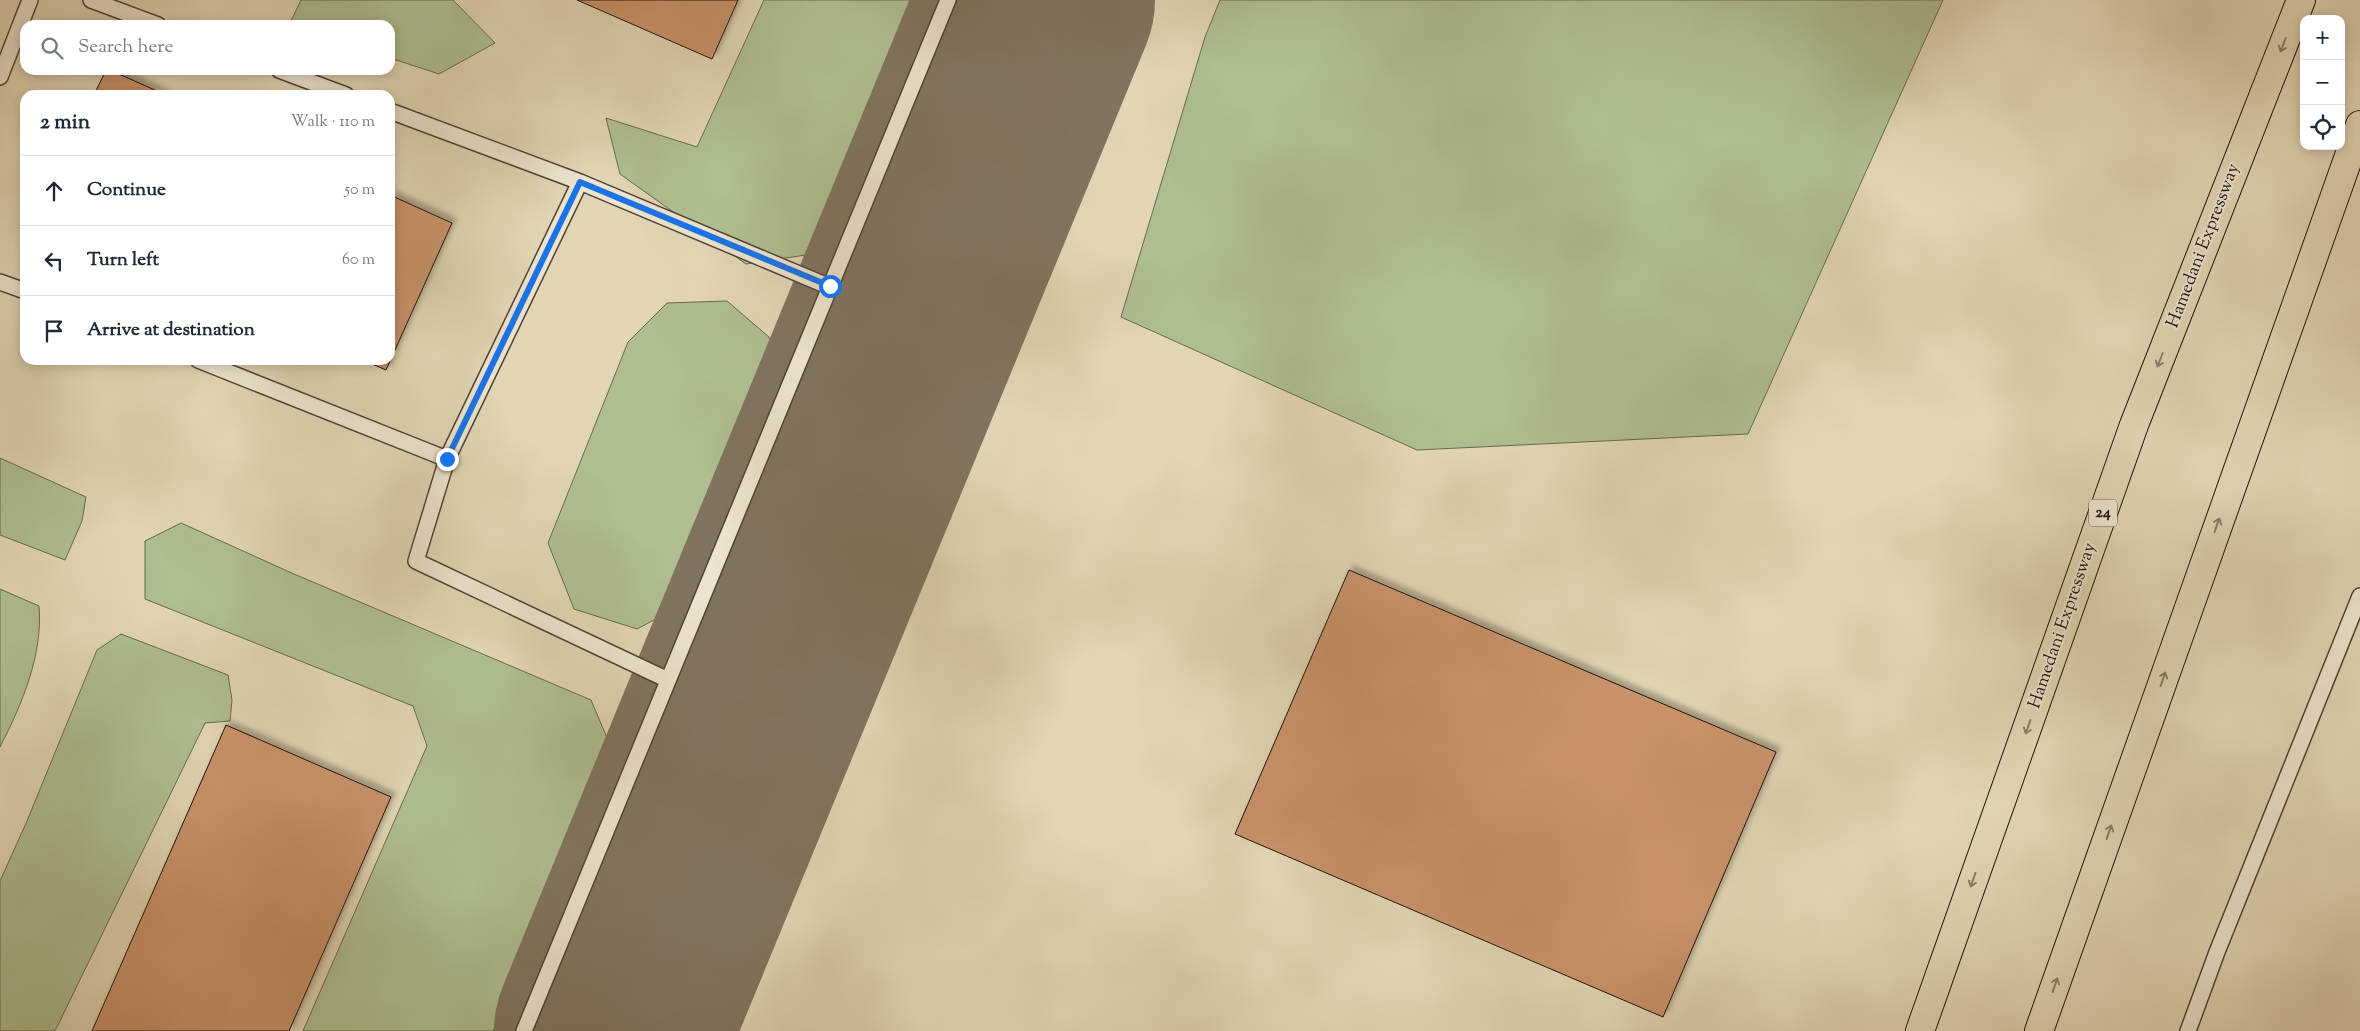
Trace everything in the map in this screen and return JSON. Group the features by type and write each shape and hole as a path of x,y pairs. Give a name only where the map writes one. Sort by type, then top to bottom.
{"highway":[{"name":"Hamedani Expressway","path":"1920,1031 2134,426 2300,0"},
{"path":"2039,1031 2360,125"}],"lane":[{"path":"22,20 30,0"},
{"path":"90,0 144,20"},
{"path":"524,1031 948,0"},
{"path":"0,77 20,26"},
{"path":"292,75 333,90"},
{"path":"395,113 580,182 830,286"},
{"path":"580,182 447,459 416,561 668,680"},
{"path":"0,282 20,290"},
{"path":"211,365 447,459"},
{"path":"2188,1031 2217,952 2360,596"}],"green space":[{"path":"301,0 453,0 495,43 439,74 395,60 395,20 291,20"},
{"path":"764,0 922,0 819,253 746,264 620,174 606,118 697,147"},
{"path":"1220,0 1943,0 1748,434 1417,450 1121,317 1205,37"},
{"path":"727,301 769,337 780,377 697,597 637,629 574,609 548,543 628,342 667,303"},
{"path":"0,458 86,497 82,521 65,560 0,535"},
{"path":"181,523 294,574 591,700 610,745 493,1031 303,1031 427,746 413,706 145,599 145,541"},
{"path":"0,589 39,606 39,624 38,643 29,679 16,714 0,747"},
{"path":"121,634 228,675 232,700 230,721 205,723 56,1029 54,1031 0,1031 0,881 27,821 97,650"}],"building":[{"path":"577,0 738,0 712,59"},
{"path":"104,75 121,75 155,90 96,90"},
{"path":"395,197 452,223 395,350"},
{"path":"374,365 388,365 386,370"},
{"path":"1349,570 1776,752 1663,1017 1235,834"},
{"path":"226,725 391,797 289,1031 92,1031"}],"runway":[{"path":"612,1031 1037,0"}],"route":[{"path":"447,459 580,182 830,286"}]}
